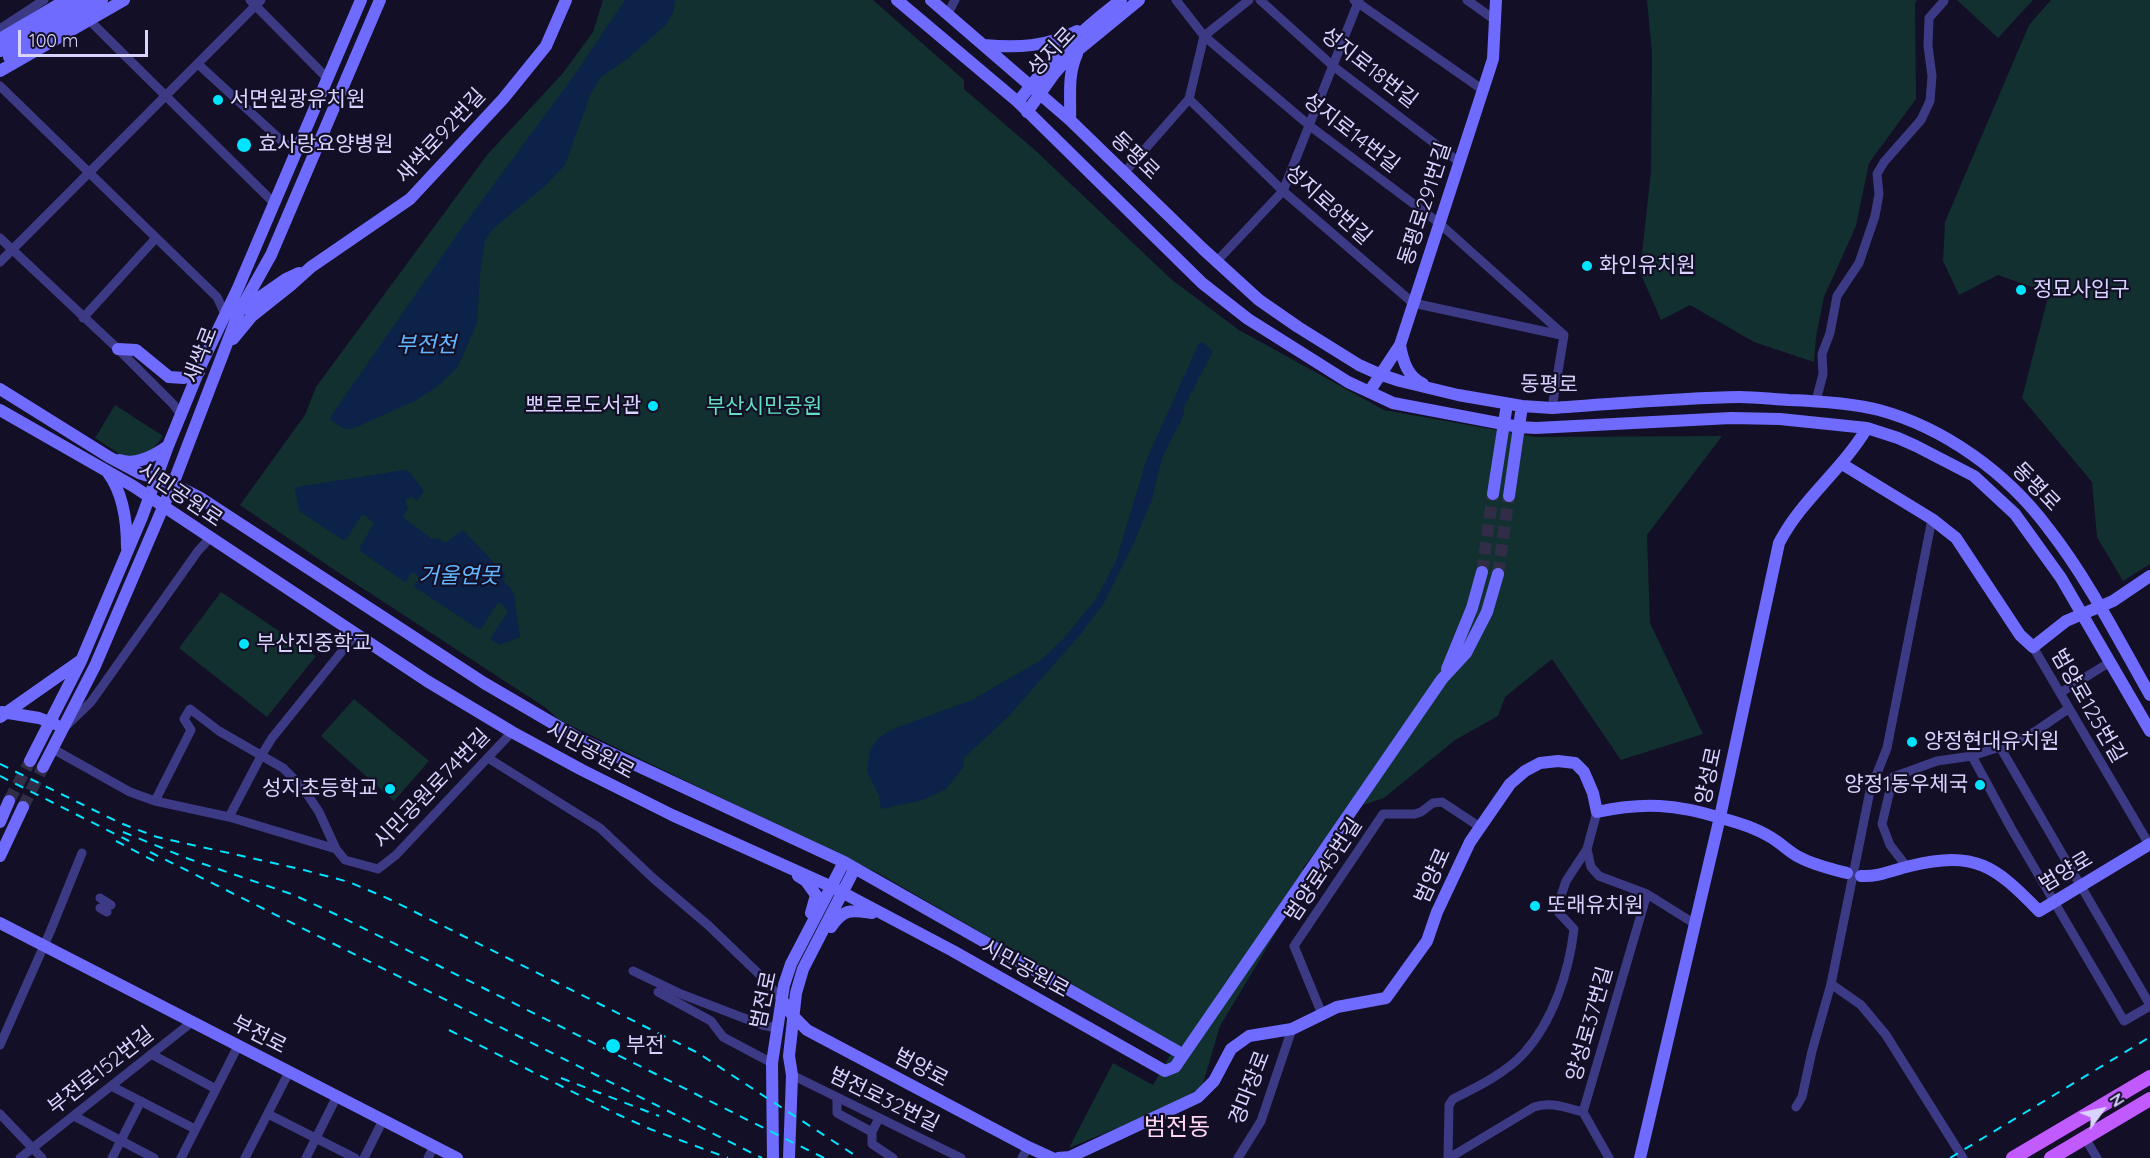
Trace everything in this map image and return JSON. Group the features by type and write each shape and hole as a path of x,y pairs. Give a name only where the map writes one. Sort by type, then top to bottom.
{"main road":[{"path":"0,39 66,0"},
{"path":"0,61 84,0"},
{"path":"0,61 102,0"},
{"path":"0,61 89,20 124,0"},
{"name":"새싹로","path":"30,761 81,661 199,372 361,0"},
{"name":"새싹로","path":"43,767 95,666 173,484 239,312 271,255 380,0"},
{"path":"897,0 944,38"},
{"path":"904,0 944,38"},
{"path":"925,0 947,15"},
{"path":"931,0 947,15"},
{"name":"성지로","path":"984,45 1005,47 1040,45 1058,41 1086,27 1121,0"},
{"name":"성지로","path":"1036,89 1138,0"},
{"name":"동평로291번길","path":"1369,392 1400,345 1483,90 1493,59 1496,0"},
{"name":"새싹로92번길","path":"217,368 238,330 245,323 310,267 410,199 503,99 546,46 563,1"},
{"name":"동평로","path":"947,15 1036,89 1217,261 1269,307 1359,365 1379,375 1428,389 1507,404 1552,408 1740,397 1816,401 1877,410 1927,429 1981,460 2024,500 2048,527 2099,607 2150,695"},
{"name":"성지로","path":"1022,107 1086,27"},
{"name":"동평로","path":"944,38 1002,88 1216,294 1248,319 1348,382 1393,403 1519,428 1731,418 1780,419 1867,428 1898,438 1974,476 2015,514 2041,547 2082,612 2150,731"},
{"path":"1070,120 1069,81 1071,66 1078,50"},
{"path":"271,255 274,277 280,280 286,279"},
{"name":"새싹로92번길","path":"225,314 239,312 286,279 310,267"},
{"path":"1400,345 1409,374 1428,389"},
{"name":"새싹로","path":"118,349 136,350 169,377 184,378 199,372"},
{"name":"시민공원로","path":"0,389 109,457 139,473 173,484 199,497 484,683 578,738 850,865 1182,1054"},
{"path":"1493,494 1507,404"},
{"path":"1509,496 1522,406"},
{"name":"시민공원로","path":"0,410 105,470 427,681 512,732 672,815 789,867 882,913 1165,1071 1174,1067 1442,680 1466,653 1487,612 1498,574"},
{"name":"양성로","path":"1640,1158 1720,817 1779,543 1787,527 1842,464 1867,428"},
{"path":"109,457 128,463 158,453 168,446"},
{"path":"1842,464 1932,519 1956,538 2020,634 2033,646 2066,621 2082,612 2113,601 2150,576"},
{"path":"105,470 114,482 122,509 127,534 127,552"},
{"name":"시민공원로","path":"1442,680 1472,608 1482,572"},
{"path":"2,714 81,661"},
{"path":"2,714 39,718 64,728"},
{"name":"범양로","path":"1058,1158 1070,1157 1198,1097 1214,1081 1232,1049 1249,1036 1292,1029 1337,1007 1386,998 1427,941 1437,912 1470,842 1510,784 1525,771 1540,763 1558,760 1575,763 1584,772 1593,793 1597,812"},
{"path":"0,822 9,801"},
{"path":"1597,812 1667,805 1692,809 1756,830 1773,838 1797,857 1824,868 1847,873"},
{"path":"0,856 23,807"},
{"name":"범양로","path":"1861,876 1883,875 1907,867 1954,859 1985,865 2011,882 2039,911 2150,845"},
{"name":"범전로","path":"789,1158 792,1075 789,1056 796,993 803,969 819,938 837,890 850,865"},
{"path":"789,867 806,881 816,895 811,926"},
{"name":"범전로","path":"773,1158 772,1063 784,985 791,964 811,926 837,890"},
{"path":"819,938 829,931 838,917 847,911 882,913"},
{"name":"부전로","path":"0,923 457,1158"},
{"name":"범양로","path":"782,1000 807,1030 1025,1153 1052,1158"},
{"path":"2013,1158 2150,1077"},
{"path":"2051,1158 2150,1099"}],"street":[{"path":"0,29 44,0"},
{"path":"947,15 955,0"},
{"name":"성지로14번길","path":"1176,0 1204,36 1310,126 1439,223 1564,335"},
{"path":"1124,173 1189,99 1204,36 1249,0"},
{"name":"성지로18번길","path":"1260,0 1333,66 1459,162"},
{"path":"1467,0 1495,20"},
{"path":"1217,261 1283,191 1357,1 1483,90"},
{"path":"1816,401 1823,374 1822,354 1830,333 1837,296 1859,263 1875,216 1879,194 1877,174 1884,162 1921,120 1930,101 1932,76 1928,46 1929,18 1944,1"},
{"path":"0,262 198,64 256,2 327,78"},
{"path":"89,20 274,203"},
{"path":"198,64 284,143 297,149"},
{"name":"새싹로","path":"0,86 217,297 225,314"},
{"name":"성지로8번길","path":"1189,99 1283,191 1413,303 1564,335"},
{"name":"새싹로","path":"0,238 82,318 118,349 182,416"},
{"path":"82,318 155,238"},
{"path":"1552,408 1564,335"},
{"path":"1796,1107 1802,1097 1812,1051 1832,984 1870,791 1887,748 1932,519"},
{"name":"새싹로","path":"64,728 91,702 209,538"},
{"path":"229,817 273,738 356,634"},
{"name":"범양로125번길","path":"2033,646 2150,845"},
{"path":"2060,693 2110,662"},
{"path":"155,801 191,730 184,719 190,709 219,731 283,768 303,788 319,812 336,849"},
{"path":"1878,773 1893,777 1937,761 1972,756 2000,747 2036,731 2068,709"},
{"name":"시민공원로74번길","path":"336,849 345,860 378,869 396,855 512,732"},
{"path":"1972,756 2124,1022 2150,1006 2000,747"},
{"path":"53,749 130,792 155,801 229,817 336,849"},
{"path":"488,758 600,828 654,879 708,925 761,976 782,1000"},
{"path":"1893,777 1882,824 1890,844 1907,867"},
{"name":"범양로45번길","path":"1322,1014 1294,945 1383,814 1415,814 1433,803 1442,802 1480,827"},
{"path":"1448,1158 1449,1105 1453,1099 1503,1071 1522,1055 1539,1033 1555,1001 1571,950 1574,929 1557,908 1566,881 1587,849 1597,812"},
{"path":"1587,849 1592,867 1599,876 1647,894 1695,924"},
{"path":"0,1045 82,853"},
{"name":"양성로37번길","path":"1609,1158 1583,1112 1647,894"},
{"path":"633,971 681,994 762,1025 776,1028"},
{"path":"1832,984 1861,1005 1886,1035 1963,1158"},
{"path":"658,992 711,1021 723,1037 772,1063"},
{"name":"부전로152번길","path":"20,1158 192,1022"},
{"name":"경마장로","path":"1238,1158 1261,1121 1292,1029"},
{"path":"181,1158 238,1046"},
{"path":"151,1054 216,1089"},
{"path":"257,1158 247,1156 289,1072"},
{"name":"범전로32번길","path":"792,1075 961,1158"},
{"path":"111,1086 195,1129"},
{"path":"306,1158 337,1096"},
{"path":"837,1097 837,1113 872,1132"},
{"path":"112,1158 141,1101"},
{"path":"1448,1158 1534,1107 1543,1104 1556,1105 1583,1112"},
{"path":"0,1114 42,1158"},
{"path":"268,1114 355,1158"},
{"path":"74,1116 153,1158"},
{"path":"879,1118 872,1132 872,1144 892,1158"},
{"path":"364,1158 383,1120"},
{"path":"2085,1138 2097,1158"},
{"path":"428,1158 434,1146"}],"green space":[{"name":"부산시민공원","path":"603,0 873,0 964,80 964,89 1036,151 1171,279 1239,330 1384,410 1536,437 1722,436 1647,535 1650,623 1703,734 1621,760 1552,659 1505,697 1498,716 1455,740 1384,798 1348,810 1303,868 1302,889 1220,1026 1202,1087 1163,1109 1069,1148 1113,1063 1153,1085 1176,1045 878,873 559,720 546,708 330,567 240,505 305,415 316,387 487,155 563,73 593,32"},
{"path":"1647,0 1917,0 1915,3 1916,99 1869,163 1856,226 1824,297 1816,337 1814,362 1754,342 1690,305 1661,320 1640,272 1651,171 1652,53"},
{"path":"1957,0 2033,0 1998,38"},
{"path":"2051,0 2150,0 2150,564 2123,581 2097,537 2092,482 2022,398 2049,293 1998,275 1959,295 1943,261 1945,222 2029,25"},
{"path":"115,405 163,436 152,449 138,458 127,459 95,438"},
{"path":"221,592 316,656 267,717 179,648"},
{"path":"354,699 429,761 394,801 321,736"}],"water":[{"name":"부전천","path":"625,0 675,0 673,13 665,26 626,60 601,77 591,93 565,165 545,186 494,228 485,241 477,324 457,368 438,386 415,401 352,429 345,429 338,425 330,419 331,416 463,226 573,77"},
{"path":"1203,342 1213,351 1184,407 1184,415 1162,458 1152,500 1104,603 1080,635 1008,717 964,758 964,766 946,789 923,800 881,809 880,797 867,772 870,749 880,737 893,729 972,700 1041,660 1063,639 1096,599 1116,561 1146,461 1199,343"},
{"name":"거울연못","path":"409,471 424,491 417,501 412,497 406,499 408,509 403,517 432,539 438,538 445,543 463,530 505,574 504,582 514,594 520,637 499,645 490,639 508,611 500,603 497,604 481,629 478,629 413,586 419,579 415,573 410,574 406,583 360,551 374,523 364,515 361,516 346,540 343,540 299,511 295,489 297,487"}],"tunnel":[{"path":"1482,572 1493,494"},
{"path":"1498,574 1509,496"},
{"path":"9,801 30,761"},
{"path":"23,807 43,767"}],"railway":[{"path":"0,764 120,823 157,837 349,882 389,899 698,1053 859,1158"},
{"path":"0,776 129,841"},
{"path":"123,832 189,859 294,895 335,914 824,1158"},
{"path":"116,841 156,862"},
{"path":"150,852 762,1158"},
{"path":"449,1030 619,1115 728,1158"},
{"path":"1950,1158 2150,1037"},
{"path":"561,1078 659,1116"}],"place":[{"name":"서면원광유치원","path":"218,100"},
{"name":"효사랑요양병원","path":"244,145"},
{"name":"화인유치원","path":"1587,266"},
{"name":"정묘사입구","path":"2021,290"},
{"name":"뽀로로도서관","path":"653,406"},
{"name":"부산진중학교","path":"244,644"},
{"name":"양정현대유치원","path":"1912,742"},
{"name":"양정1동우체국","path":"1980,785"},
{"name":"성지초등학교","path":"390,789"},
{"name":"또래유치원","path":"1535,906"},
{"name":"부전","path":"613,1046"}],"district":[{"name":"범전동","path":"1177,1128"}]}
